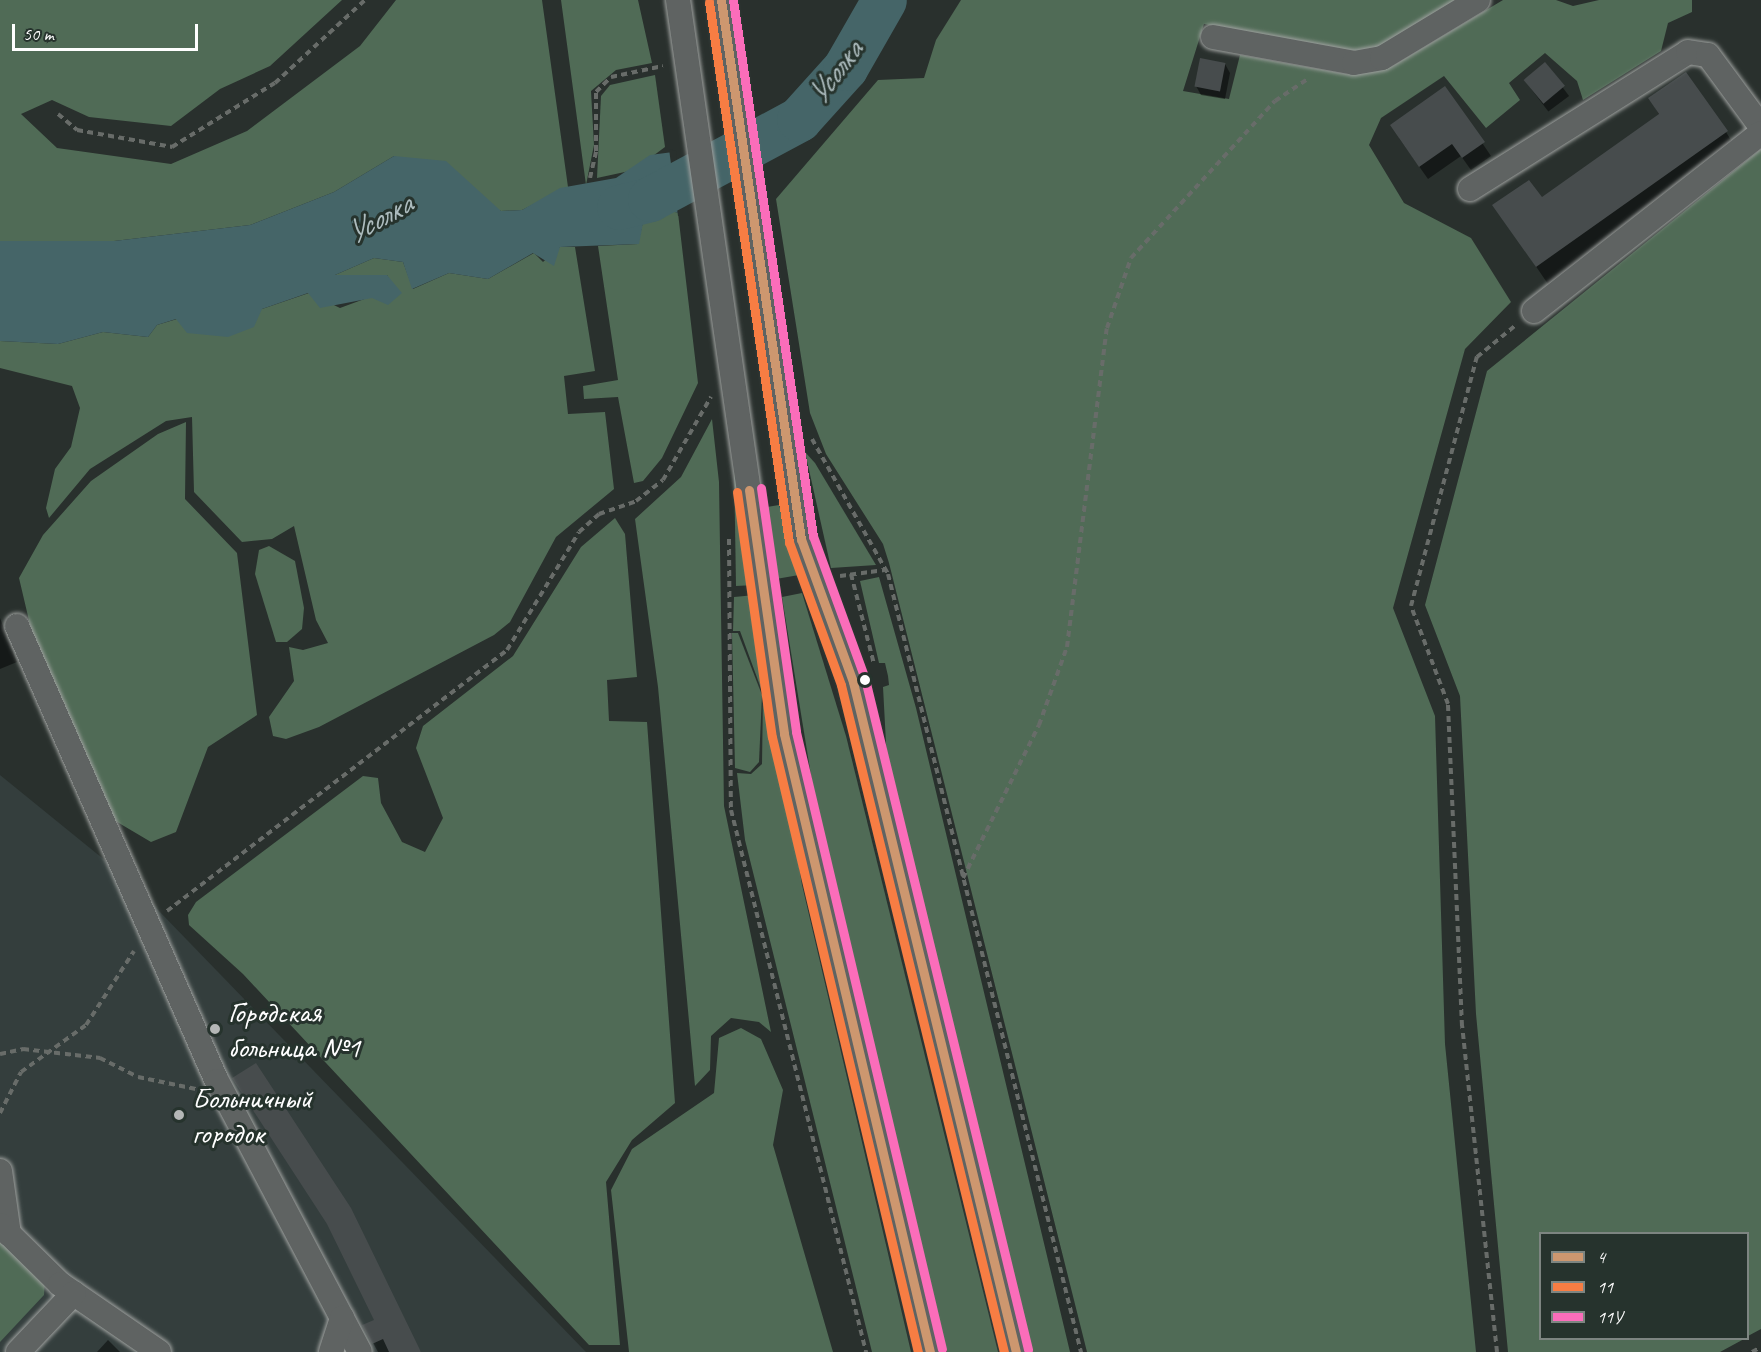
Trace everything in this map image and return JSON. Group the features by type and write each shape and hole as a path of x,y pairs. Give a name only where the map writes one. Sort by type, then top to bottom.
{"street":[{"path":"678,0 680,59 727,403 784,734 930,1352"},
{"path":"721,0 778,399 801,539 853,682 1017,1352"},
{"path":"1213,38 1338,60 1382,58 1478,0"},
{"path":"1470,189 1688,52 1708,55 1761,127"},
{"path":"1534,311 1761,133"},
{"path":"17,626 223,1093 360,1352"},
{"path":"0,1171 4,1230 74,1293 159,1352"},
{"path":"18,1352 74,1293"},
{"path":"331,1352 342,1318"}],"path":[{"path":"58,114 77,130 172,147 275,83 365,0"},
{"path":"590,177 596,151 596,92 611,77 680,59"},
{"path":"963,878 1039,725 1067,647 1107,328 1131,258 1275,101 1338,60"},
{"path":"1497,1352 1462,1026 1448,704 1411,606 1477,357 1534,311"},
{"path":"0,1113 21,1072 44,1051 86,1025 150,928 507,650 574,539 615,506 636,501 681,456 715,392 727,403"},
{"path":"810,428 885,570 1081,1352"},
{"path":"729,536 731,810 866,1352"},
{"path":"840,576 885,570"},
{"path":"851,574 877,674"},
{"path":"0,1054 44,1051 100,1059 165,1086 223,1093"},
{"path":"1752,1352 1761,1347"}],"shaded area":[{"name":"Больничный городок","path":"0,775 128,879 586,1352 0,1352"}],"green space":[{"path":"0,0 342,0 270,66 220,89 171,126 89,117 52,100 21,114 57,148 171,164 247,131 360,46 396,0 542,0 568,187 522,210 501,211 394,156 334,192 250,225 114,241 0,241"},
{"path":"561,0 638,0 652,63 616,70 591,91 594,145 586,185"},
{"path":"961,0 1461,0 1386,48 1353,53 1204,24 1183,91 1229,99 1240,55 1351,75 1391,67 1503,0 1556,0 1573,6 1599,0 1692,0 1692,12 1668,23 1661,51 1583,100 1577,81 1545,53 1509,83 1520,100 1486,128 1444,76 1381,118 1369,145 1404,203 1471,238 1511,302 1465,349 1393,608 1435,716 1445,1044 1476,1352 1087,1352 889,563 883,544 826,454 810,413 776,199 878,80 924,78 936,40"},
{"path":"655,75 665,147 634,170 597,178 601,96 610,85"},
{"path":"1761,149 1761,1329 1749,1335 1749,1232 1539,1232 1539,1340 1742,1340 1720,1352 1508,1352 1476,1014 1460,696 1425,605 1487,371"},
{"path":"664,208 678,213 698,383 662,458 643,481 634,483 618,397 584,399 583,386 618,380 598,246 638,244 645,213"},
{"path":"560,247 575,247 595,371 564,376 568,414 605,412 614,489 556,537 510,622 494,635 319,727 286,739 273,736 269,717 294,681 289,647 303,650 328,643 316,620 294,526 272,539 242,542 194,492 192,417 166,421 90,469 49,518 46,508 55,469 71,447 80,408 72,386 0,368 0,341 58,344 103,332 148,337 157,325 177,319 262,309 309,293 340,308 394,288 387,275 338,279 335,275 374,258 403,262 413,289 449,273 488,279 534,253 543,262"},
{"path":"712,419 719,482 724,806 771,1032 759,1022 731,1018 711,1036 710,1070 695,1086 658,687 635,519 681,477"},
{"path":"186,422 185,499 237,553 257,715 208,747 176,832 151,842 107,816 31,629 19,578 43,535 91,481 158,434"},
{"path":"805,452 815,463 876,565 831,568"},
{"path":"734,461 755,585 736,586"},
{"path":"779,505 799,575 776,579 767,507"},
{"path":"615,518 625,534 637,677 607,680 609,721 647,722 675,1103 632,1140 606,1182 620,1345 589,1345 243,974 189,925 188,915 196,902 363,776 378,778 381,803 402,842 425,852 443,818 416,748 423,726 513,656 581,547"},
{"path":"269,546 295,561 304,608 302,629 287,642 276,642 255,574 259,550"},
{"path":"879,577 916,708 1070,1352 1031,1352 887,762 883,687 889,685 888,676 885,663 879,663 860,581"},
{"path":"802,593 846,736 998,1352 947,1352 817,812 782,597"},
{"path":"755,595 802,885 911,1352 872,1352 745,840 737,773 751,774 762,764 763,694 740,631 733,631 734,597"},
{"path":"732,633 738,633 762,695 759,762 750,772 735,768"},
{"path":"741,1028 761,1039 783,1090 773,1145 833,1352 629,1352 611,1190 632,1149 714,1093 719,1038"},
{"path":"0,1236 45,1280 44,1295 0,1342"}],"water":[{"path":"673,152 678,213 664,208 645,213 639,244 560,247 554,266 533,253 488,279 449,273 412,289 403,262 374,258 335,275 387,275 402,293 388,305 372,298 320,308 308,293 262,309 254,327 228,337 187,333 176,319 157,325 148,337 103,332 58,344 0,341 0,241 114,241 250,225 334,192 394,156 446,161 501,211 522,210 560,188 616,178 650,155"}],"pier":[{"path":"669,149 676,151 679,216 678,216"}],"building":[{"path":"1200,58 1226,63 1220,91 1194,86"},
{"path":"1545,62 1565,86 1543,104 1524,80"},
{"path":"1686,72 1728,131 1536,267 1492,205 1529,180 1542,197 1659,114 1648,98"},
{"path":"1445,86 1485,142 1462,158 1452,144 1419,167 1390,125"},
{"path":"256,1063 351,1208 421,1352 389,1352 383,1339 372,1344 362,1325 374,1320 327,1224 232,1078"}],"waterway":[{"name":"Усолка","path":"619,207 650,199 799,119 845,68 884,0"}],"transit line":[{"name":"4","path":"721,0 801,539 853,682 1016,1352"},
{"name":"11У","path":"733,0 813,536 865,679 1028,1349"},
{"name":"11","path":"709,2 789,542 841,685 1004,1352"},
{"name":"11У","path":"761,488 796,732 942,1349"},
{"name":"4","path":"749,490 784,734 930,1352"},
{"name":"11","path":"737,492 772,737 918,1352"}],"place":[{"name":"Городская больница №1","path":"215,1029"},
{"name":"Больничный городок","path":"179,1115"}]}
